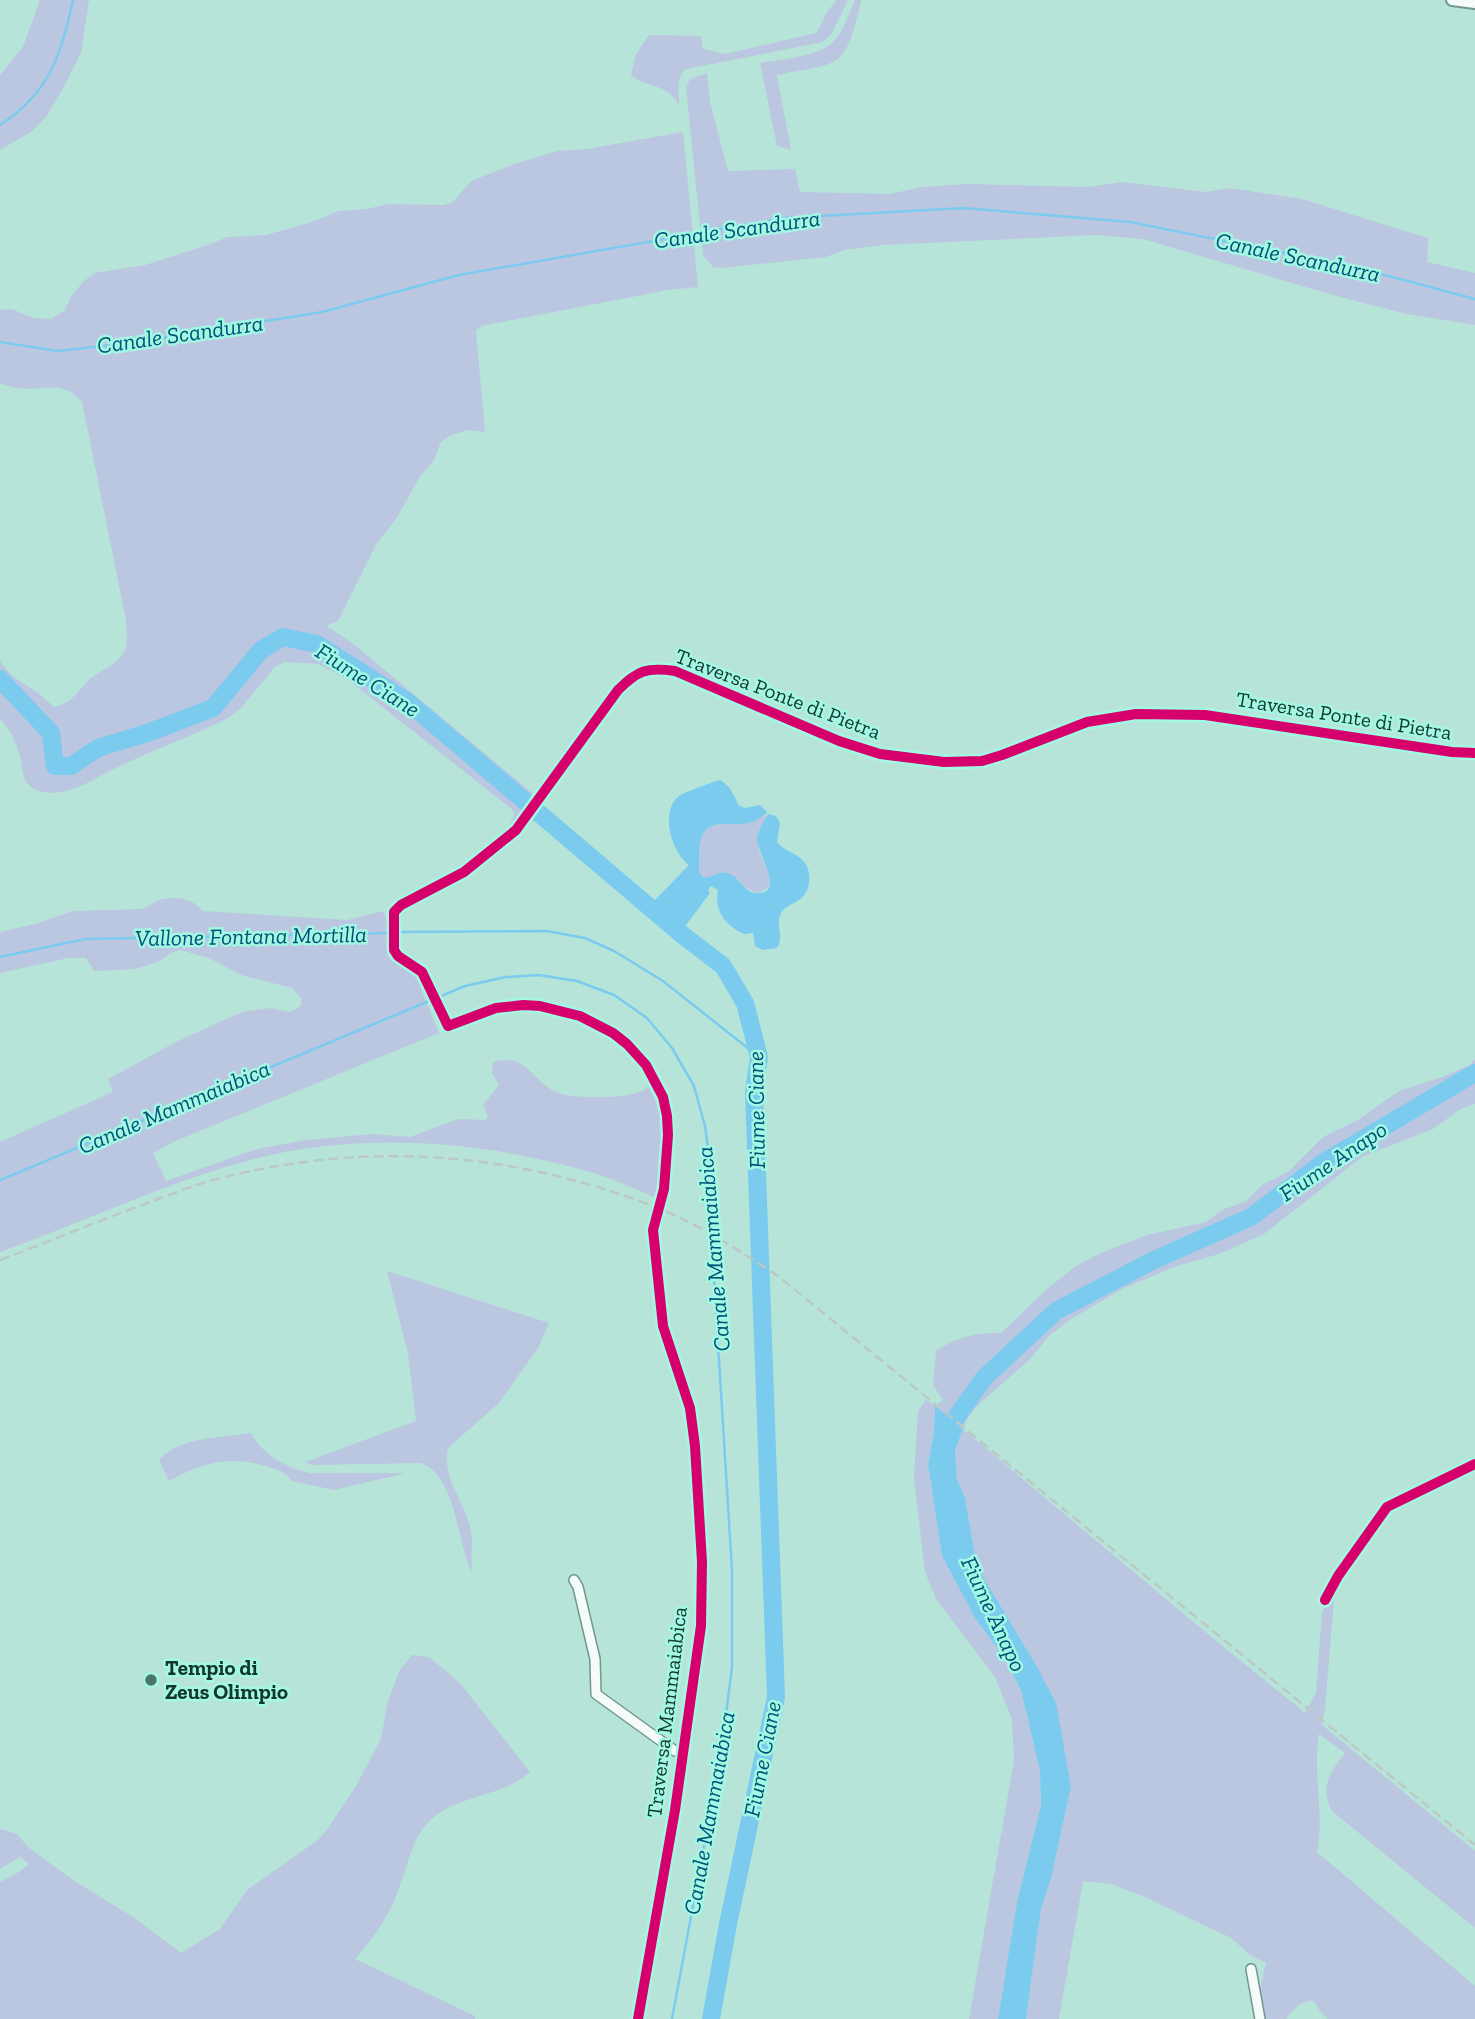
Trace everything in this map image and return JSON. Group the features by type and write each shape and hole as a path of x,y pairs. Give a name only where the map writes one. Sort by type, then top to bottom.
{"street":[{"path":"1452,0 1475,3"},
{"name":"Traversa Ponte di Pietra","path":"441,1013 422,972 398,956 393,942 394,912 401,905 464,872 499,845 540,799 618,690 633,676 657,668 675,671 839,741 880,754 925,760 982,761 1087,722 1136,714 1170,713 1205,715 1452,752 1475,753"},
{"name":"Traversa Mammaiabica","path":"441,1013 448,1026 496,1008 523,1005 561,1010 596,1023 627,1044 646,1065 663,1097 667,1116 664,1189 653,1230 663,1326 690,1408 695,1446 702,1562 701,1626 683,1754 638,2019"},
{"path":"1325,1600 1338,1576 1387,1507 1475,1464"},
{"path":"574,1580 595,1659 596,1694 683,1754"},
{"path":"1251,1969 1260,2019"}],"shaded area":[{"path":"40,0 89,0 81,53 46,117 31,132 0,150 0,75 23,47"},
{"path":"835,0 848,0 831,35 823,42 686,69 679,81 679,105 668,92 631,75 636,54 649,35 701,36 703,49 725,54 816,33"},
{"path":"855,0 861,0 849,43 836,60 826,65 777,75 791,150 777,146 760,63 800,56 829,45 841,31"},
{"path":"707,73 710,102 728,171 795,169 800,192 890,194 922,187 968,184 1089,187 1121,182 1206,192 1230,188 1302,199 1428,238 1427,262 1475,273 1475,325 1407,314 1340,297 1143,239 1096,235 882,245 844,250 826,257 713,267 703,255 686,87 690,79"},
{"path":"683,132 698,287 668,290 481,326 476,331 485,432 468,430 451,435 441,442 434,460 419,478 396,519 377,543 338,621 326,626 351,642 537,797 518,821 510,824 513,810 347,679 318,664 284,662 275,667 240,709 228,718 80,786 52,793 38,791 27,783 15,741 0,719 0,660 17,679 55,707 66,703 89,680 119,658 127,644 126,620 82,402 67,390 59,388 27,389 0,383 0,310 12,309 33,318 51,319 64,311 72,295 95,273 145,265 227,237 266,235 339,211 389,204 444,205 453,202 471,181 517,163 557,151 587,149"},
{"path":"767,812 758,849 770,874 770,885 756,893 745,887 737,878 703,877 699,872 699,851 705,831 719,824 748,823"},
{"path":"159,900 188,900 203,911 347,920 383,911 387,919 388,955 417,978 439,1033 173,1142 153,1153 166,1181 257,1149 306,1140 373,1134 410,1137 458,1119 486,1120 488,1116 483,1105 499,1085 492,1073 493,1062 505,1060 522,1065 549,1088 566,1095 618,1096 648,1087 659,1112 663,1140 654,1197 598,1174 508,1153 423,1143 337,1145 295,1150 222,1168 0,1252 0,1142 113,1092 108,1079 178,1041 242,1012 271,1008 290,1012 301,1006 301,998 292,988 241,975 209,958 180,950 170,953 160,961 136,969 94,971 86,958 68,958 0,973 0,932 73,911 142,909"},
{"path":"1475,1059 1475,1104 1462,1108 1433,1129 1362,1157 1264,1234 1219,1254 1174,1267 1124,1288 1071,1319 1049,1336 1029,1360 978,1405 968,1417 963,1429 935,1407 928,1464 942,1556 975,1618 1004,1657 1021,1690 1040,1771 1041,1805 1017,1902 998,2019 969,2019 1014,1760 1012,1719 995,1677 936,1599 925,1572 914,1477 918,1411 926,1400 935,1406 943,1400 933,1385 936,1351 967,1336 1001,1333 1047,1289 1076,1266 1101,1253 1147,1235 1206,1222 1222,1210 1246,1201 1262,1185 1288,1172 1323,1137 1358,1120 1399,1091 1445,1076 1470,1065"},
{"path":"387,1271 549,1323 538,1348 499,1403 448,1448 450,1479 471,1532 472,1572 448,1495 432,1470 420,1463 312,1465 302,1460 308,1461 416,1421 408,1353"},
{"path":"963,1429 1305,1713 1316,1693 1322,1612 1340,1580 1389,1510 1410,1499 1393,1510 1380,1525 1343,1579 1334,1599 1325,1709 1321,1724 1475,1851 1475,1928 1332,1811 1326,1787 1345,1753 1319,1734 1317,1763 1320,1823 1317,1852 1475,1986 1475,2019 1328,2019 1314,2001 1310,2001 1298,2006 1286,2019 1264,2019 1259,1993 1266,1963 1250,1955 1231,1938 1145,1897 1111,1884 1083,1881 1059,2019 1026,2019 1041,1909 1051,1878 1071,1787 1036,1665 983,1577 975,1555 965,1498 957,1479 955,1450"},
{"path":"251,1433 268,1454 302,1471 406,1473 334,1490 292,1481 280,1471 242,1461 206,1465 169,1481 159,1460 178,1446 190,1442"},
{"path":"412,1655 429,1657 460,1683 530,1772 505,1787 448,1808 425,1826 413,1847 387,1915 355,1959 475,2016 475,2019 0,2019 0,1882 29,1864 20,1857 0,1869 0,1829 17,1834 28,1847 73,1880 133,1917 181,1953 220,1929 247,1890 318,1840 328,1828 356,1786 381,1739 387,1704 399,1671"}],"water":[{"path":"720,780 730,788 739,806 745,808 760,805 767,812 748,823 720,824 705,830 699,851 699,872 703,877 728,873 751,892 765,892 769,888 770,880 757,839 768,814 776,816 780,823 777,842 801,859 808,869 809,883 804,896 786,907 780,915 780,940 777,948 763,950 755,946 753,933 744,934 726,922 719,911 718,890 711,886 708,890 710,893 680,933 649,906 689,865 677,851 670,832 673,803 681,794"},
{"path":"935,1406 963,1429 955,1450 957,1479 965,1498 975,1555 983,1577 1056,1703 1071,1787 1051,1878 1041,1909 1026,2019 998,2019 1017,1902 1041,1805 1040,1771 1021,1690 1004,1657 975,1618 942,1556 928,1464"}],"waterway":[{"name":"Canale Scandurra","path":"0,125 31,100 51,71 64,38 73,0"},
{"name":"Canale Scandurra","path":"0,342 58,351 131,343 322,312 459,275 785,218 964,208 1130,222 1355,267 1475,299"},
{"name":"Fiume Ciane","path":"0,679 51,733 55,766 71,766 98,748 213,708 261,650 283,637 317,644 408,702 680,933 723,966 745,1003 759,1057 754,1091 776,1697 728,1924 711,2019"},
{"name":"Vallone Fontana Mortilla","path":"397,932 547,931 585,938 614,951 663,981 759,1057"},
{"name":"Vallone Fontana Mortilla","path":"0,957 85,939 390,933"},
{"name":"Canale Mammaiabica","path":"0,1180 465,986 506,977 539,975 577,981 614,995 647,1018 672,1048 694,1086 705,1126 712,1177 713,1263 732,1570 732,1668 720,1760 672,2019"},
{"name":"Fiume Anapo","path":"946,1442 948,1429 984,1378 1056,1311 1152,1261 1251,1217 1324,1162 1475,1073"}],"railway":[{"path":"0,1260 206,1182 270,1167 326,1159 382,1156 493,1164 548,1174 658,1208 704,1230 778,1276 1475,1845"}],"cycle path":[{"path":"638,2019 675,1810 701,1626 702,1562 695,1446 690,1408 663,1326 653,1230 664,1189 668,1135 663,1097 646,1065 627,1044 613,1033 580,1016 540,1006 523,1005 496,1008 448,1026 422,972 398,956 394,950 394,912 401,905 464,872 516,830 618,690 637,674 650,670 675,671 839,741 880,754 944,762 982,761 1087,722 1136,714 1205,715 1452,752 1475,753"},
{"path":"1325,1600 1338,1576 1387,1507 1475,1464"}],"place":[{"name":"Tempio di Zeus Olimpio","path":"151,1680"}]}
